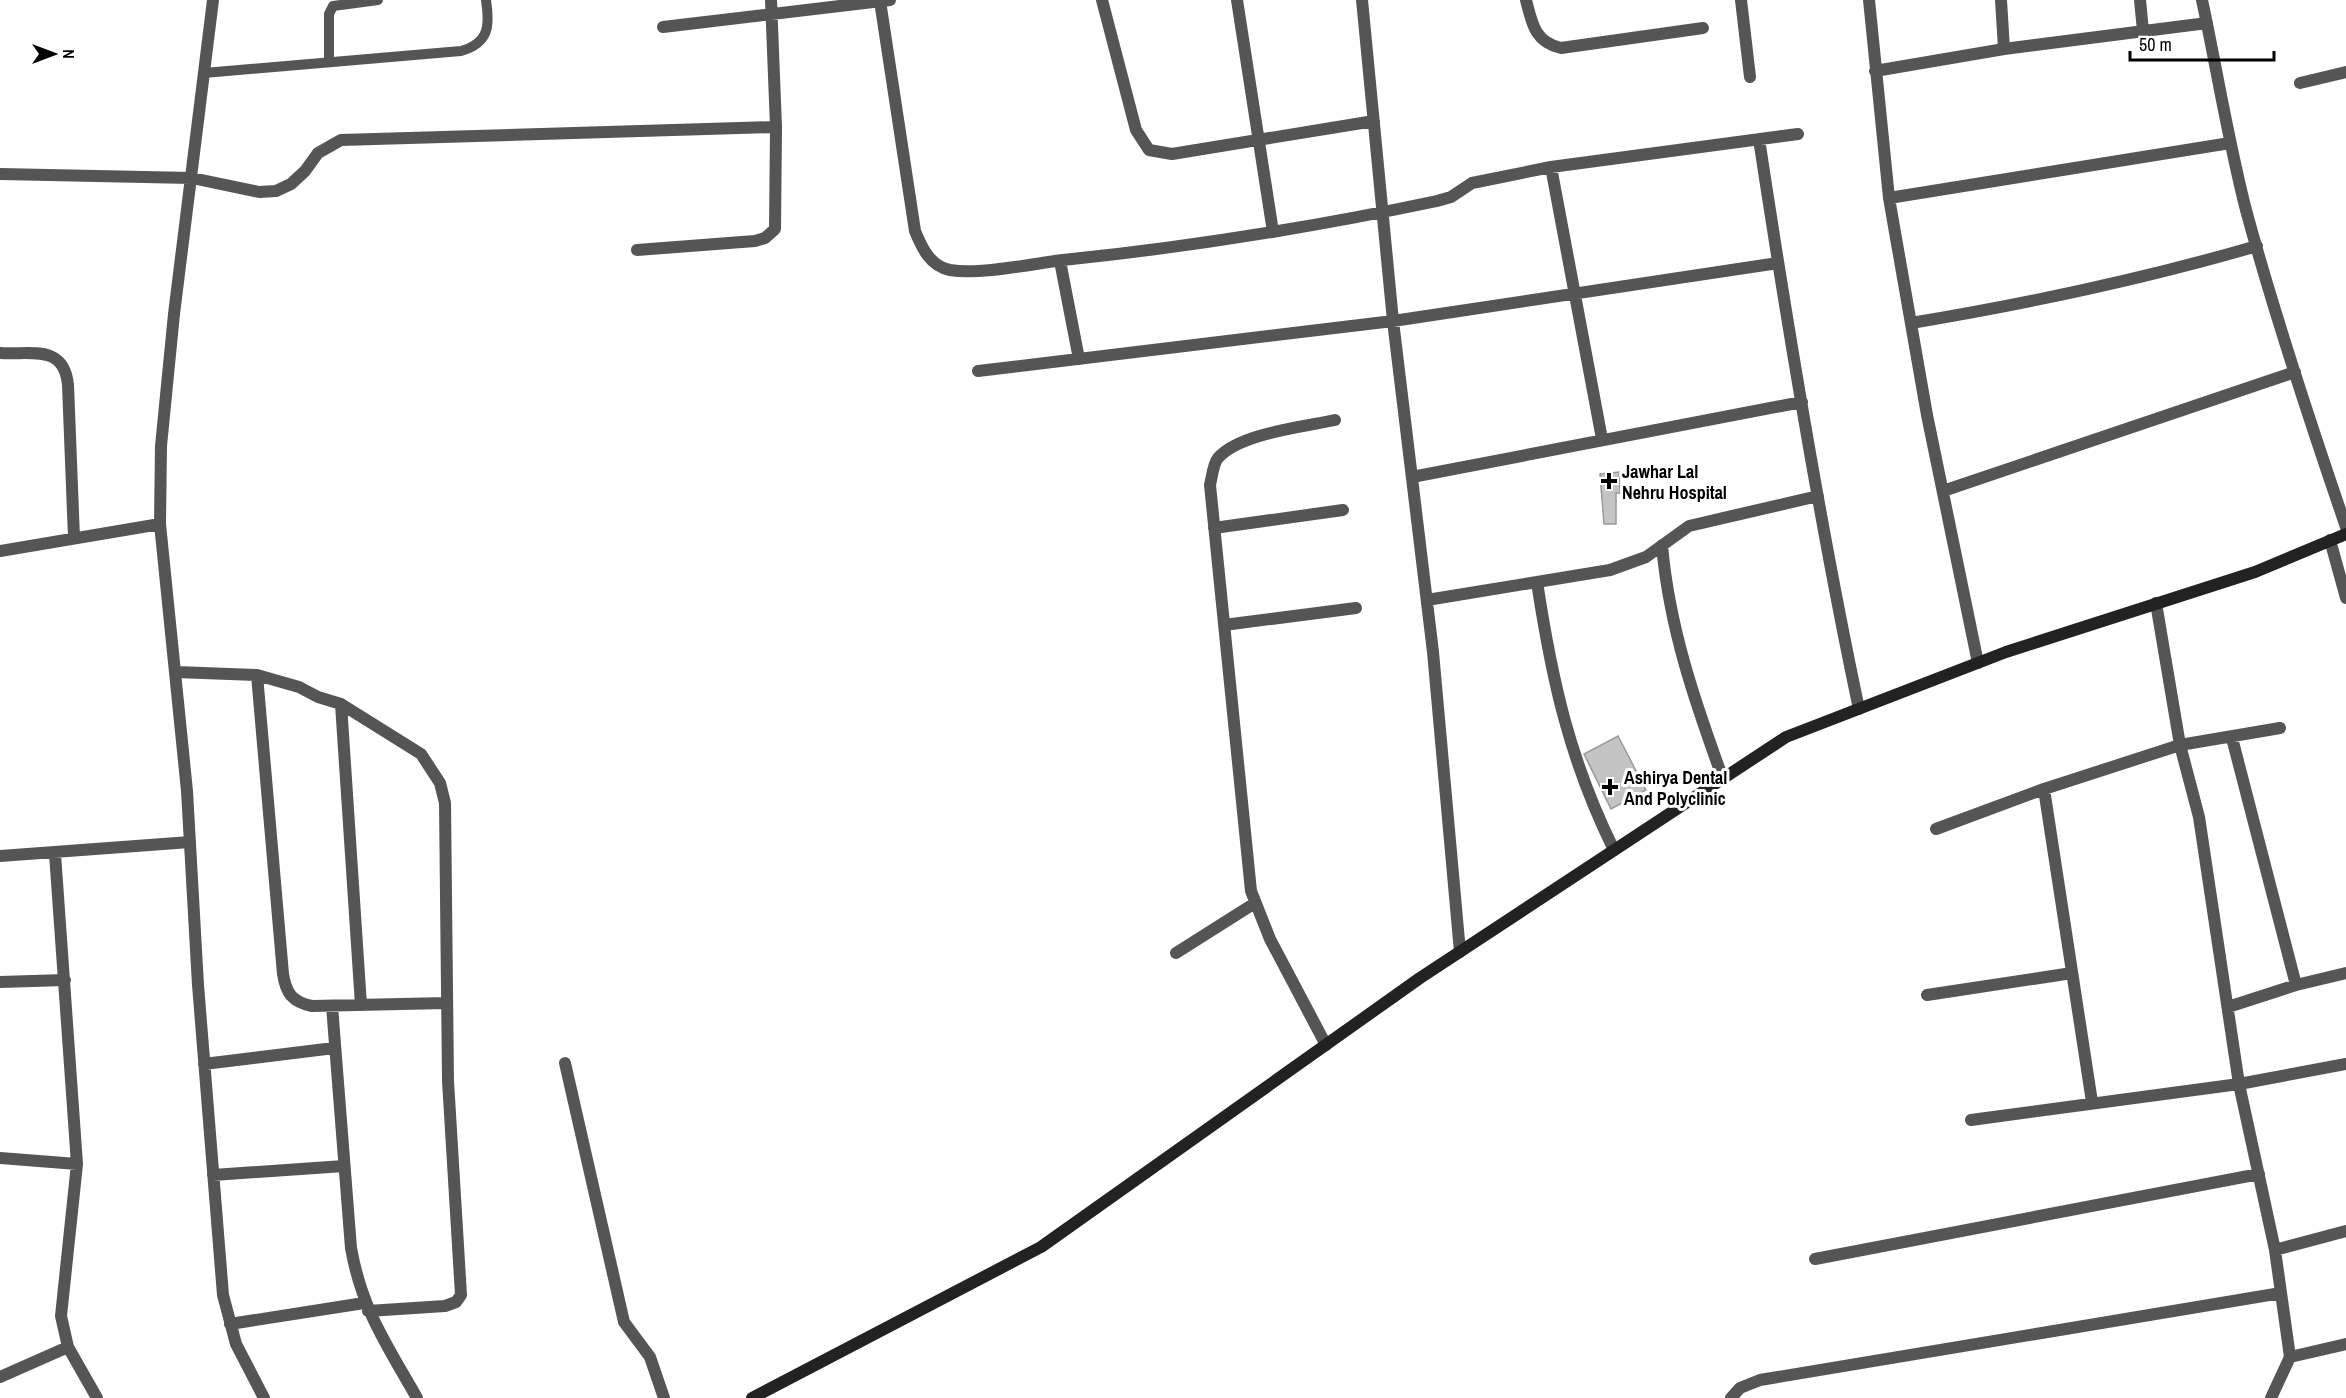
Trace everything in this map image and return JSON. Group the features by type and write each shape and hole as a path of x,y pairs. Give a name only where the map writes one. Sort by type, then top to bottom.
{"street":[{"path":"213,0 161,446 160,524 176,672 190,842 204,1064 223,1295 236,1344 264,1398"},
{"path":"637,250 754,240 771,234 777,223 771,0"},
{"path":"1102,0 1136,130 1149,150 1172,154 1374,121"},
{"path":"1237,0 1257,141 1273,232"},
{"path":"1362,0 1393,321 1427,600 1460,952"},
{"path":"1526,0 1534,31 1550,45 1561,48 1703,28"},
{"path":"1741,0 1750,77"},
{"path":"1869,0 1889,198 1943,491 1978,663"},
{"path":"2001,0 2004,49"},
{"path":"2140,0 2143,31"},
{"path":"2202,0 2230,143 2257,246 2295,372 2346,527"},
{"path":"663,27 884,1 915,231 928,256 948,269 966,271 1168,249 1273,232 1383,213 1451,197 1472,183 1551,166 1797,134"},
{"path":"1875,71 2004,49 2207,23"},
{"path":"2300,83 2346,72"},
{"path":"0,174 192,178 259,192 276,191 291,184 318,153 341,140 776,127"},
{"path":"1759,139 1818,496 1859,709"},
{"path":"1889,198 2230,143"},
{"path":"1551,166 1602,439"},
{"path":"1911,323 2066,296 2158,275 2257,246"},
{"path":"1060,261 1079,359"},
{"path":"978,371 1393,321 1622,284 1778,263"},
{"path":"0,353 49,355 58,358 64,364 68,385 74,538"},
{"path":"1943,491 2295,372"},
{"path":"1412,477 1802,402"},
{"path":"1326,1045 1270,939 1255,903 1245,844 1210,485 1216,459 1229,449 1249,440 1335,420"},
{"path":"1427,600 1610,570 1646,557 1689,526 1818,496"},
{"path":"1214,528 1343,510"},
{"path":"0,551 160,524"},
{"path":"752,1398 1041,1246 1460,952 1786,737 1978,663 2255,572 2346,534"},
{"path":"2330,540 2346,598"},
{"path":"1662,545 1666,589 1676,640 1723,779"},
{"path":"1537,582 1556,692 1570,747 1592,805 1614,850"},
{"path":"2156,603 2180,745 2199,817 2239,1084 2275,1250 2282,1293 2290,1357 2271,1398"},
{"path":"1224,625 1356,608"},
{"path":"176,672 257,675 298,687 318,697 341,704 421,754 440,783 446,803 448,1081 461,1294 456,1302 445,1306 366,1307 230,1324"},
{"path":"257,675 285,987 298,1003 312,1006 446,1003"},
{"path":"341,704 361,1005"},
{"path":"1936,829 2044,789 2180,745 2232,738 2280,728"},
{"path":"2232,738 2296,985"},
{"path":"2044,789 2092,1102"},
{"path":"0,856 55,854 190,842"},
{"path":"55,854 77,1164 60,1300 63,1329 68,1347 97,1398"},
{"path":"1176,953 1255,903"},
{"path":"1927,995 2072,973"},
{"path":"2228,1007 2296,985 2346,973"},
{"path":"0,982 65,980"},
{"path":"332,1006 351,1248 366,1307 417,1398"},
{"path":"204,1064 334,1048"},
{"path":"565,1063 624,1322 650,1358 664,1398"},
{"path":"1971,1120 2239,1084 2346,1064"},
{"path":"0,1158 77,1164"},
{"path":"213,1175 344,1166"},
{"path":"1815,1259 2259,1174"},
{"path":"2275,1250 2346,1231"},
{"path":"1731,1398 1740,1388 1760,1380 2282,1293"},
{"path":"2290,1357 2346,1344"},
{"path":"0,1377 68,1347"}],"lane":[{"path":"329,62 329,14 333,6 378,0"},
{"path":"204,74 471,48 483,38 486,28 486,0"}],"building":[{"path":"1619,472 1620,493 1616,493 1616,524 1604,524 1600,474"},
{"path":"1618,736 1646,790 1611,809 1584,754"}],"place":[{"name":"Jawhar Lal Nehru Hospital","path":"1609,481"},
{"name":"Ashirya Dental And Polyclinic","path":"1610,787"}]}
